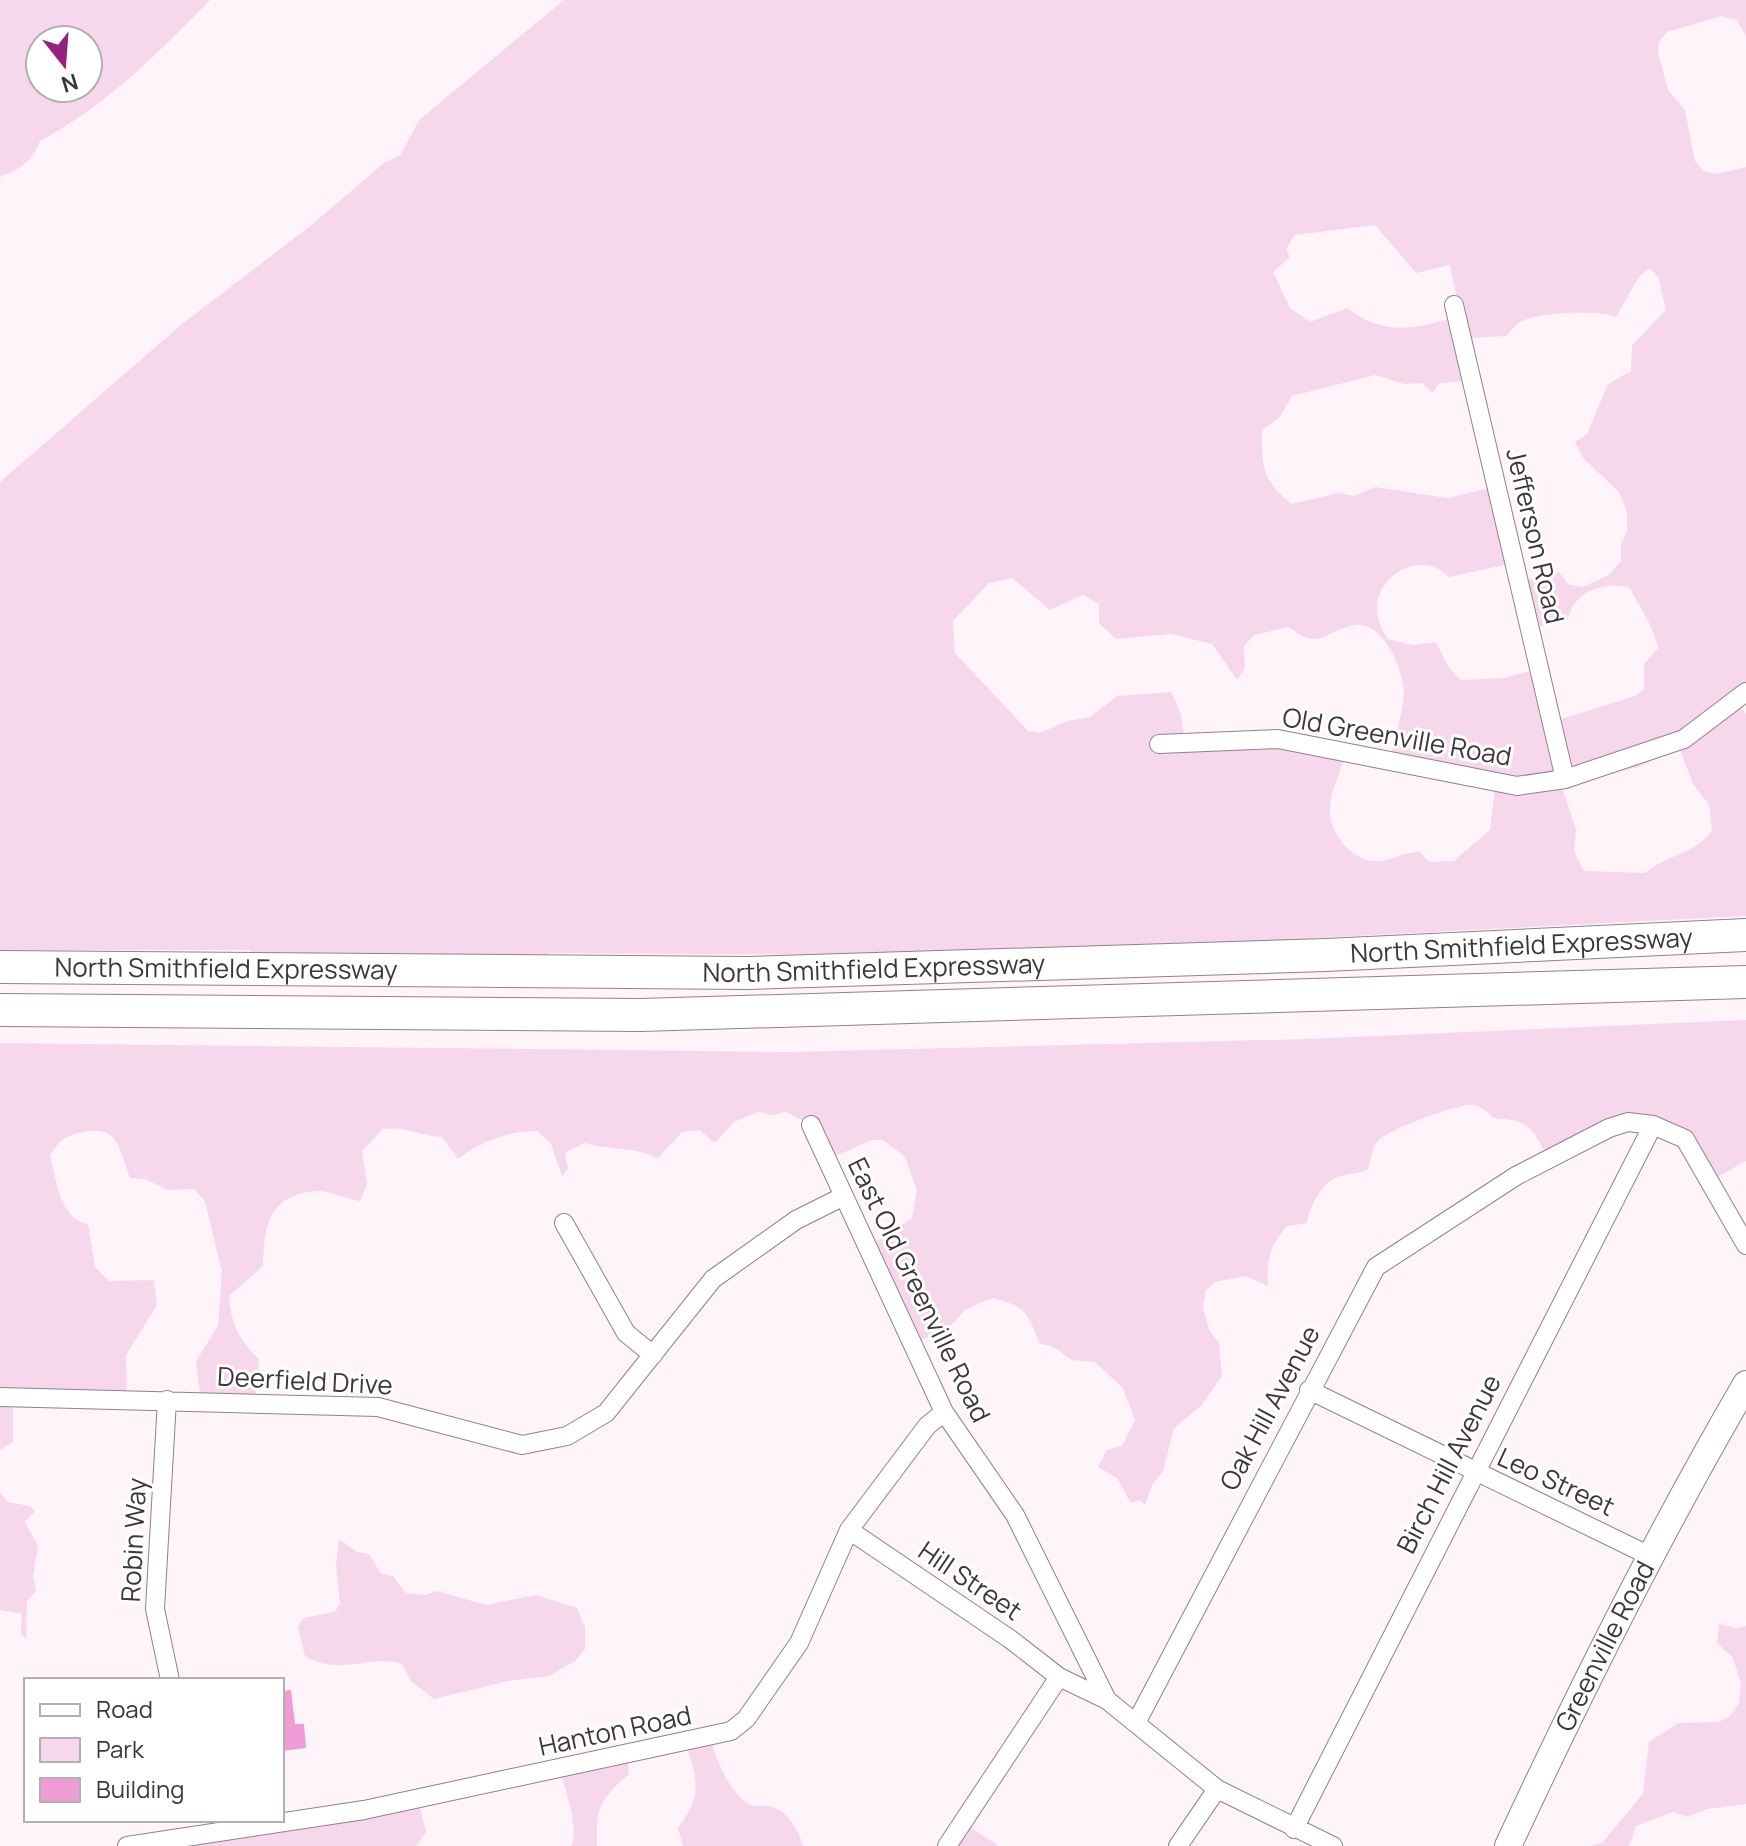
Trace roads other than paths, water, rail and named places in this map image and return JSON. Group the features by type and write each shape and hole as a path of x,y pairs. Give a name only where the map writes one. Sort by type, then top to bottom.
{"highway":[{"name":"North Smithfield Expressway","path":"0,967 748,973 1326,955 1746,935"},
{"name":"North Smithfield Expressway","path":"0,1010 657,1015 1746,982"}],"main road":[{"name":"Greenville Road","path":"1708,1449 1746,1360"},
{"name":"Greenville Road","path":"1508,1846 1564,1725 1708,1449 1746,1384"}],"street":[{"name":"Jefferson Road","path":"1454,305 1565,779"},
{"name":"Old Greenville Road","path":"1159,744 1278,739 1517,786 1565,779 1684,739 1746,692"},
{"name":"Oak Hill Avenue","path":"1136,1723 1376,1267 1516,1176 1609,1128 1628,1122 1653,1125"},
{"name":"East Old Greenville Road","path":"811,1125 944,1412 1015,1515 1107,1700 1217,1789 1333,1846"},
{"path":"1653,1125 1678,1133 1693,1149 1746,1245"},
{"name":"Birch Hill Avenue","path":"1294,1829 1473,1472 1653,1125"},
{"name":"Deerfield Drive","path":"0,1397 378,1407 522,1445 567,1436 606,1413 713,1279 796,1220 842,1197"},
{"path":"564,1223 626,1333 653,1355"},
{"name":"Leo Street","path":"1309,1390 1652,1557"},
{"name":"Robin Way","path":"167,1400 155,1609 170,1678"},
{"name":"Hanton Road","path":"284,1819 364,1810 731,1731 746,1719 799,1643 849,1530 927,1426 944,1412"},
{"name":"Hill Street","path":"849,1530 1010,1639 1059,1677 1107,1700"},
{"path":"947,1846 1059,1677"},
{"path":"1178,1846 1217,1789"},
{"name":"Hanton Road","path":"127,1846 257,1822"}]}
